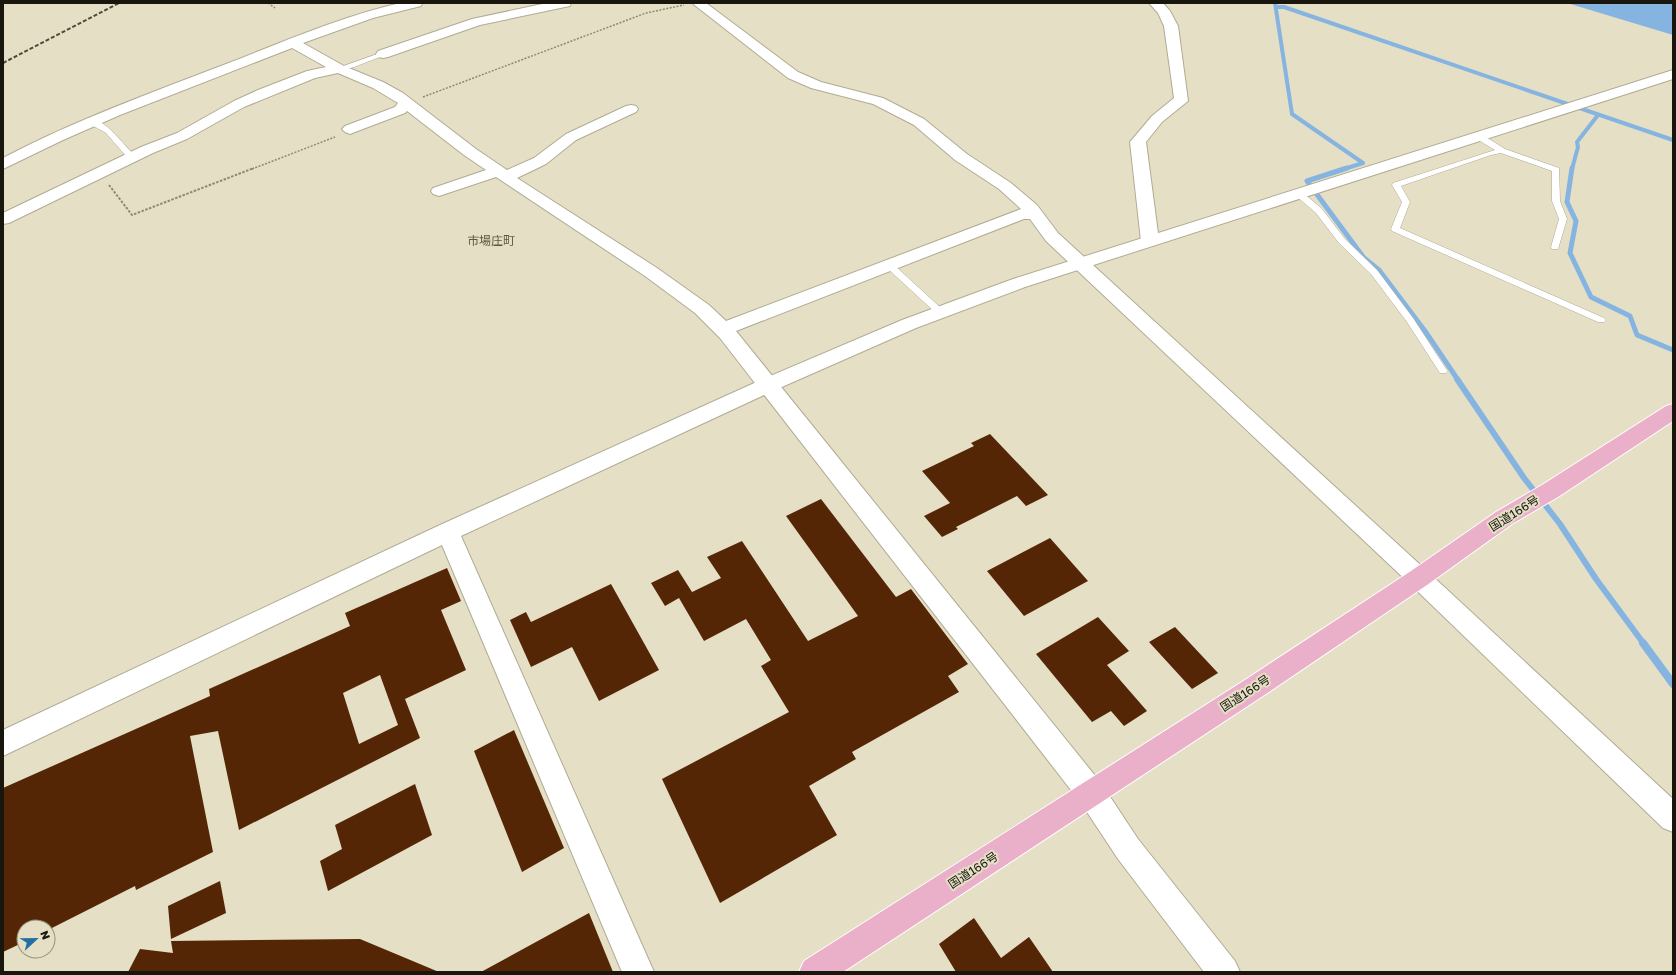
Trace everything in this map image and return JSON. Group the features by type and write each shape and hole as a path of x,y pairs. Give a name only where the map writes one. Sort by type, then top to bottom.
{"highway":[{"name":"国道166号","path":"815,972 1419,578 1504,518 1550,491 1673,411"}],"street":[{"path":"3,164 93,122 343,23 416,3"},
{"path":"383,54 477,22 565,3"},
{"path":"698,3 793,76 816,85 878,101 919,122 961,157 1005,186 1031,209 1052,237 1419,578 1673,818"},
{"path":"1150,241 1138,142 1158,119 1181,101 1171,26 1164,11 1155,3"},
{"path":"293,43 339,69 378,85 398,96 470,152 651,272 702,309 724,330 1091,793 1128,849 1224,972"},
{"path":"3,218 182,136 263,92 312,74 339,69"},
{"path":"3,743 448,532 874,338 1019,283 1673,74"},
{"path":"350,129 400,110 406,103"},
{"path":"439,191 483,175 502,174 540,161 571,137 631,109"},
{"path":"724,330 1022,214 1034,214"},
{"path":"448,532 638,972"}],"lane":[{"path":"339,69 352,66 383,54"},
{"path":"93,122 103,127 110,133 132,158"},
{"path":"1478,136 1502,150 1556,170 1556,201 1563,219 1555,247"},
{"path":"1502,150 1396,185 1406,202 1395,229 1601,320"},
{"path":"1308,191 1319,211 1342,241 1374,272 1410,320 1442,371"},
{"path":"890,266 940,312"}],"path":[{"path":"268,3 275,8"},
{"path":"406,103 646,13 690,3"},
{"path":"101,173 132,215 350,129"}],"water":[{"path":"1567,3 1673,3 1673,35"}],"building":[{"path":"990,434 1048,495 1026,506 1017,496 956,527 958,529 942,537 924,516 950,503 922,471 974,446 971,443"},
{"path":"821,499 896,597 911,589 968,664 948,676 959,692 852,752 856,759 809,786 837,835 720,903 662,779 789,712 761,666 771,660 746,619 704,641 679,598 665,606 651,583 678,570 692,592 688,594 721,578 707,557 742,541 808,641 858,616 786,516"},
{"path":"1050,538 1088,581 1024,616 987,571"},
{"path":"447,568 461,601 441,610 466,670 405,699 420,738 239,830 218,731 190,736 213,852 136,890 135,886 56,926 56,919 16,919 16,946 3,952 3,788 210,696 209,689 350,626 345,613","holes":["380,675 398,725 359,744 343,693"]},
{"path":"611,584 659,670 599,701 572,647 531,667 510,620 526,612 531,622"},
{"path":"1098,617 1129,651 1107,665 1147,711 1124,726 1111,711 1092,722 1036,654"},
{"path":"1175,627 1218,673 1192,689 1149,642"},
{"path":"514,730 564,848 522,872 474,751"},
{"path":"415,784 432,835 328,891 320,861 342,849 335,825"},
{"path":"220,881 226,913 171,939 168,906"},
{"path":"589,913 613,972 481,972"},
{"path":"974,918 1001,958 1029,937 1053,972 956,972 939,944"},
{"path":"360,939 439,972 128,972 140,949 173,953 171,941"}],"waterway":[{"path":"1275,3 1292,114 1363,163 1344,169"},
{"path":"1277,7 1284,7 1673,140"},
{"path":"1572,169 1578,147 1577,142 1598,115"},
{"path":"1347,168 1307,181 1364,258 1379,270 1425,331 1458,380"},
{"path":"1572,168 1567,202 1576,221 1570,253 1591,297 1630,316 1637,335 1673,350"},
{"path":"1457,379 1524,478 1560,524 1596,579 1644,644"},
{"path":"1643,643 1673,684"}],"railway":[{"path":"3,63 119,3"}],"district":[{"name":"市場庄町","path":"491,240"}]}
